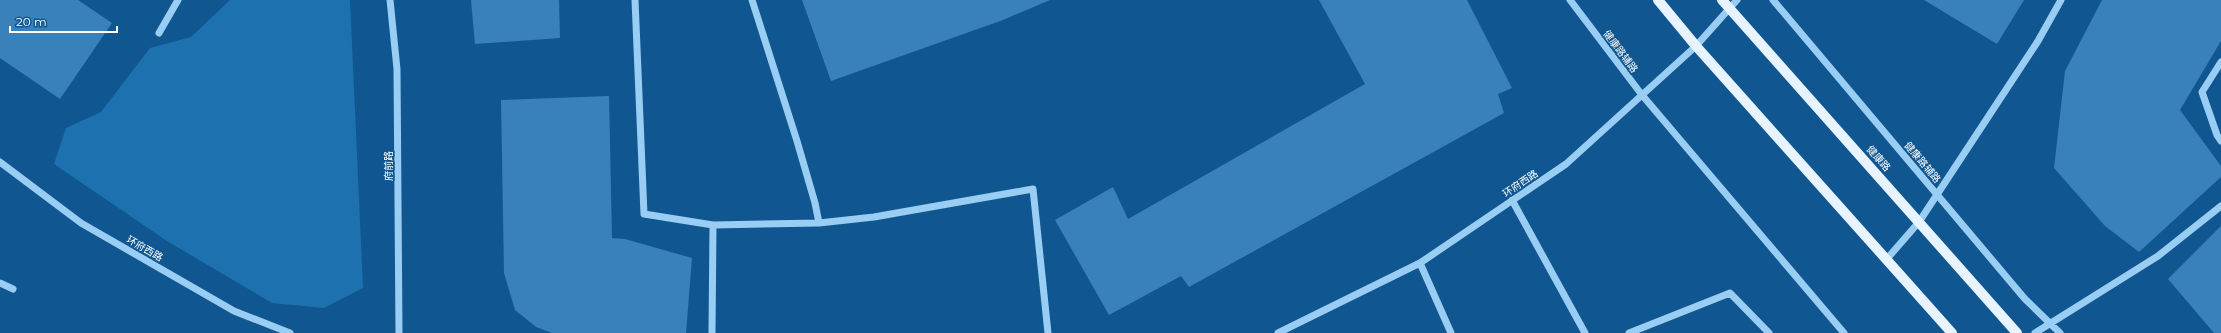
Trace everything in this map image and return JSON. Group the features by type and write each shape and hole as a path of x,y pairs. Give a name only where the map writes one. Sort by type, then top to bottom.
{"main road":[{"path":"1658,0 1696,46 1952,333"},
{"name":"健康路","path":"1722,0 2017,333"}],"street":[{"path":"159,33 178,0"},
{"name":"府前路","path":"390,0 397,69 399,333"},
{"path":"635,0 644,214 713,225 819,223 874,217 1034,189 1048,333"},
{"path":"752,0 797,141 815,202 819,223"},
{"name":"健康路辅路","path":"1570,0 1642,95 1844,333"},
{"name":"环府西路","path":"1278,333 1420,263 1566,164 1696,46 1737,0"},
{"name":"健康路辅路","path":"1773,0 2025,299 2051,322 2060,333"},
{"path":"1886,260 1919,222 2038,41 2061,0"},
{"path":"2221,62 2202,92 2217,135 2221,141"},
{"name":"环府西路","path":"0,162 81,223 234,311 290,333"},
{"path":"1512,200 1585,333"},
{"path":"2035,333 2158,256 2221,206"},
{"path":"712,333 713,225"},
{"path":"1420,263 1451,333"},
{"path":"0,283 13,289"},
{"path":"1629,333 1730,293 1769,333"}],"shaded area":[{"path":"230,0 350,0 363,288 324,308 272,303 167,241 54,164 66,128 101,112 150,48 191,37"}],"building":[{"path":"0,0 78,0 112,23 60,99 0,58"},
{"path":"471,0 559,0 560,38 475,44"},
{"path":"802,0 1050,0 1003,20 831,81"},
{"path":"1319,0 1467,0 1512,88 1498,94 1504,113 1189,287 1181,276 1109,315 1055,220 1113,187 1128,219 1365,84"},
{"path":"1924,0 2024,0 1997,44"},
{"path":"2102,0 2221,0 2221,41 2180,110 2221,166 2221,177 2139,252 2105,226 2054,168 2065,71"},
{"path":"609,96 612,238 625,239 692,258 686,333 552,333 536,327 515,310 504,273 501,100"},
{"path":"2221,226 2221,333 2214,333 2168,279"}]}
